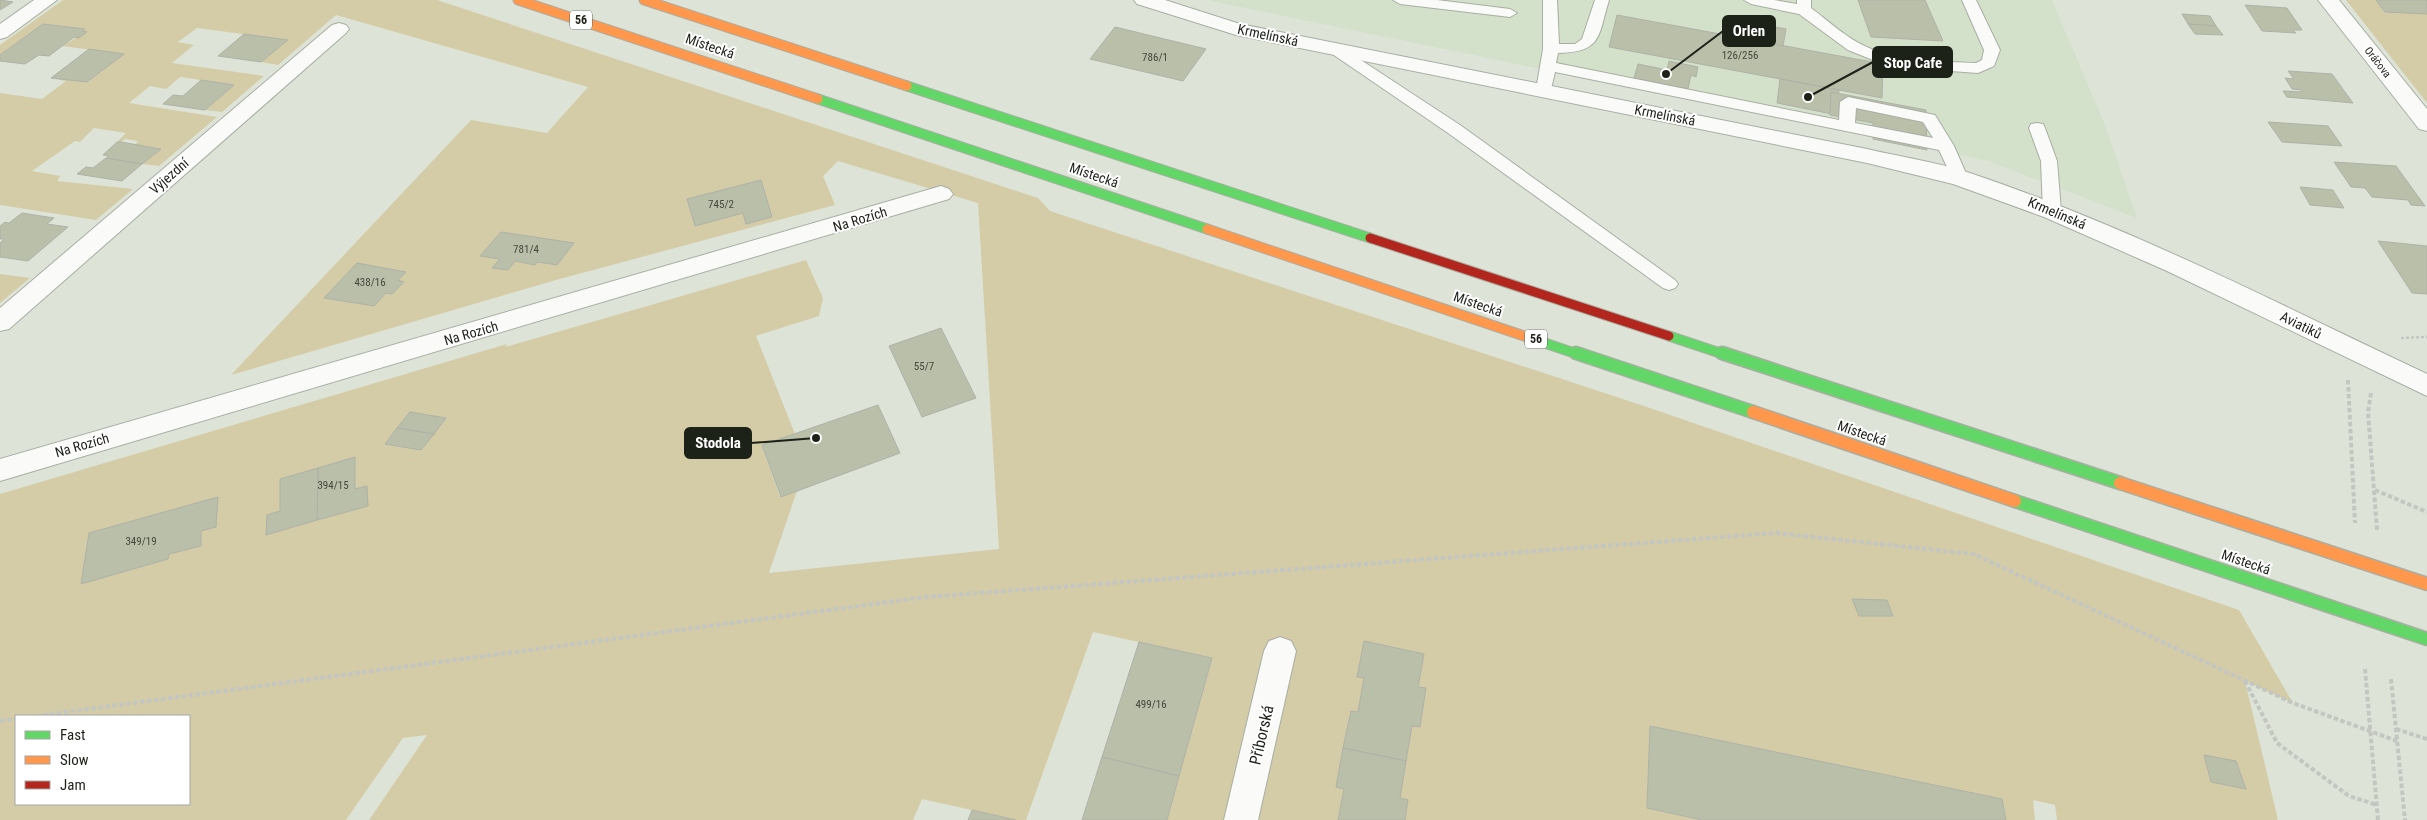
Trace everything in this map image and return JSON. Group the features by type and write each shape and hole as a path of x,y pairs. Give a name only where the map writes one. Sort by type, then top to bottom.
{"highway":[{"name":"Místecká","path":"518,0 663,46 2427,639"},
{"name":"Místecká","path":"644,0 2427,584"}],"street":[{"path":"0,32 47,0"},
{"name":"Krmelínská","path":"1146,0 1236,29 1884,159 1960,178 2052,210 2176,265"},
{"name":"Oráčova","path":"2328,0 2427,124"},
{"name":"Výjezdní","path":"0,322 339,29"},
{"name":"Na Rozích","path":"0,470 349,367 701,268 941,194"},
{"name":"Aviatiků","path":"2176,265 2427,386"},
{"name":"Příborská","path":"1241,820 1280,651"}],"lane":[{"path":"1400,0 1510,13"},
{"path":"1544,90 1551,49 1550,0"},
{"path":"1551,49 1578,48 1589,41 1602,0"},
{"path":"1751,0 1804,5 1852,46 1870,54 1895,60 1978,68 1989,63 1992,50 1969,0"},
{"path":"1333,48 1454,129 1669,284"},
{"path":"1548,66 1946,146"},
{"path":"1593,75 1601,66 1636,73"},
{"path":"1689,83 1704,86 1709,98"},
{"path":"1847,126 1848,102 1929,118 1946,146 1960,178"},
{"path":"2036,128 2049,161 2052,210"}],"path":[{"path":"2347,371 2356,523"},
{"path":"2371,392 2368,412 2377,530"},
{"path":"2375,490 2427,512"},
{"path":"44,715 926,598 1775,533 1974,554 2293,703 2397,741"},
{"path":"2366,669 2369,732 2378,820"},
{"path":"2391,679 2405,820"},
{"path":"2244,680 2277,742 2349,796 2377,806"},
{"path":"0,721 15,719"},
{"path":"2396,728 2427,739"}],"shaded area":[{"path":"63,0 437,0 1038,198 1050,211 1644,406 2239,610 2293,703 2245,681 2278,820 2057,820 2055,805 2033,800 2035,820 1167,820 1211,658 1093,632 1026,820 1017,820 922,799 913,820 369,820 427,735 403,738 346,820 0,820 0,494 507,344 505,347 806,260 823,298 819,316 756,336 795,434 762,446 780,497 797,491 769,573 999,549 978,203 838,161 823,176 835,205 556,280 231,375 471,120 547,133 588,87 336,15 278,65 261,62 287,40 197,28 178,42 194,45 172,63 264,76 222,112 205,110 234,85 180,77 166,89 150,86 129,103 217,117 159,166 142,164 160,148 135,145 138,141 125,139 117,142 126,133 94,128 80,142 75,141 32,171 60,176 57,181 133,189 96,220 0,205 0,93 42,99 66,81 51,78 88,82 123,54 62,46 86,32 82,31 84,29 43,24 0,55 0,45"},
{"path":"1206,0 2052,0 2105,125 2137,218 1988,161"},
{"path":"2346,0 2427,0 2427,103"},
{"path":"0,274 30,278 0,303"}],"building":[{"path":"0,0 13,2 0,10"},
{"path":"1858,0 1925,0 1943,41 1871,37"},
{"path":"2376,0 2427,0 2427,14 2385,12"},
{"path":"2245,5 2287,8 2302,30 2293,30 2296,33 2262,31"},
{"path":"2182,14 2210,16 2216,26 2188,24"},
{"path":"1617,15 1883,64 1882,98 1609,47"},
{"path":"1749,22 1786,29 1783,46 1746,39"},
{"path":"43,24 85,29 82,31 87,32 79,38 74,37 49,56 39,55 25,64 0,61 0,55"},
{"path":"2188,24 2216,26 2223,35 2195,34"},
{"path":"1115,27 1206,49 1183,81 1090,59"},
{"path":"244,34 288,40 261,62 218,56"},
{"path":"89,49 124,54 87,82 51,78"},
{"path":"1669,61 1698,67 1696,77 1691,75 1688,89 1634,78 1638,64 1667,70"},
{"path":"2288,71 2332,74 2353,103 2287,97 2283,91 2302,92 2301,90 2292,89 2285,78 2294,79"},
{"path":"1780,79 1839,90 1837,115 1777,103"},
{"path":"201,80 234,85 205,110 163,104 173,95 183,96"},
{"path":"1831,92 1926,110 1927,150 1873,139 1873,123 1830,115"},
{"path":"2268,122 2328,126 2342,146 2282,142"},
{"path":"117,142 161,149 142,164 106,158 109,156 103,155"},
{"path":"106,158 142,164 122,181 77,174 86,167 93,168"},
{"path":"2334,162 2396,166 2425,206 2411,205 2408,200 2372,197 2365,188 2351,187"},
{"path":"761,180 772,217 746,224 743,213 695,226 687,199"},
{"path":"2300,187 2333,190 2344,208 2310,205"},
{"path":"22,213 54,218 47,224 68,227 28,261 0,257 0,243 4,239 0,239 0,226 5,222 9,223"},
{"path":"501,232 574,243 557,265 537,262 535,265 515,261 508,270 492,268 500,259 480,256"},
{"path":"2378,241 2427,246 2427,294 2412,293"},
{"path":"357,263 406,272 398,280 404,282 392,294 386,293 374,306 324,298"},
{"path":"941,328 976,398 922,417 889,346"},
{"path":"878,405 900,453 781,497 762,445"},
{"path":"410,412 446,418 434,434 397,428"},
{"path":"397,428 434,434 421,450 385,444"},
{"path":"355,457 355,489 367,486 368,506 317,520 318,468"},
{"path":"318,468 317,520 266,535 267,515 280,511 280,479"},
{"path":"218,497 216,527 201,531 201,546 169,554 168,559 81,584 89,533"},
{"path":"1852,599 1887,600 1893,616 1859,616"},
{"path":"1364,641 1424,654 1418,687 1426,688 1420,727 1412,726 1406,761 1343,748 1351,711 1358,712 1364,678 1357,677"},
{"path":"1139,642 1212,658 1179,776 1102,757"},
{"path":"1650,726 2002,799 2006,820 1702,820 1647,808"},
{"path":"1343,748 1406,761 1400,798 1408,800 1405,820 1338,820 1344,789 1336,787"},
{"path":"2204,755 2236,761 2246,789 2211,782"},
{"path":"1102,757 1179,776 1167,820 1082,820"},
{"path":"972,810 1016,820 968,820"}],"traffic: fast":[{"path":"907,86 1370,238"},
{"path":"818,99 1207,229"},
{"path":"1669,336 2120,483"},
{"path":"1533,339 1753,412"},
{"path":"2015,501 2427,639"}],"traffic: slow":[{"path":"518,0 818,99"},
{"path":"644,0 907,86"},
{"path":"1207,229 1533,339"},
{"path":"1753,412 2015,501"},
{"path":"2120,483 2427,584"}],"traffic: jam":[{"path":"1370,238 1669,336"}],"place":[{"name":"Orlen","path":"1666,74"},
{"name":"Stop Cafe","path":"1808,97"},
{"name":"Stodola","path":"816,438"}]}
